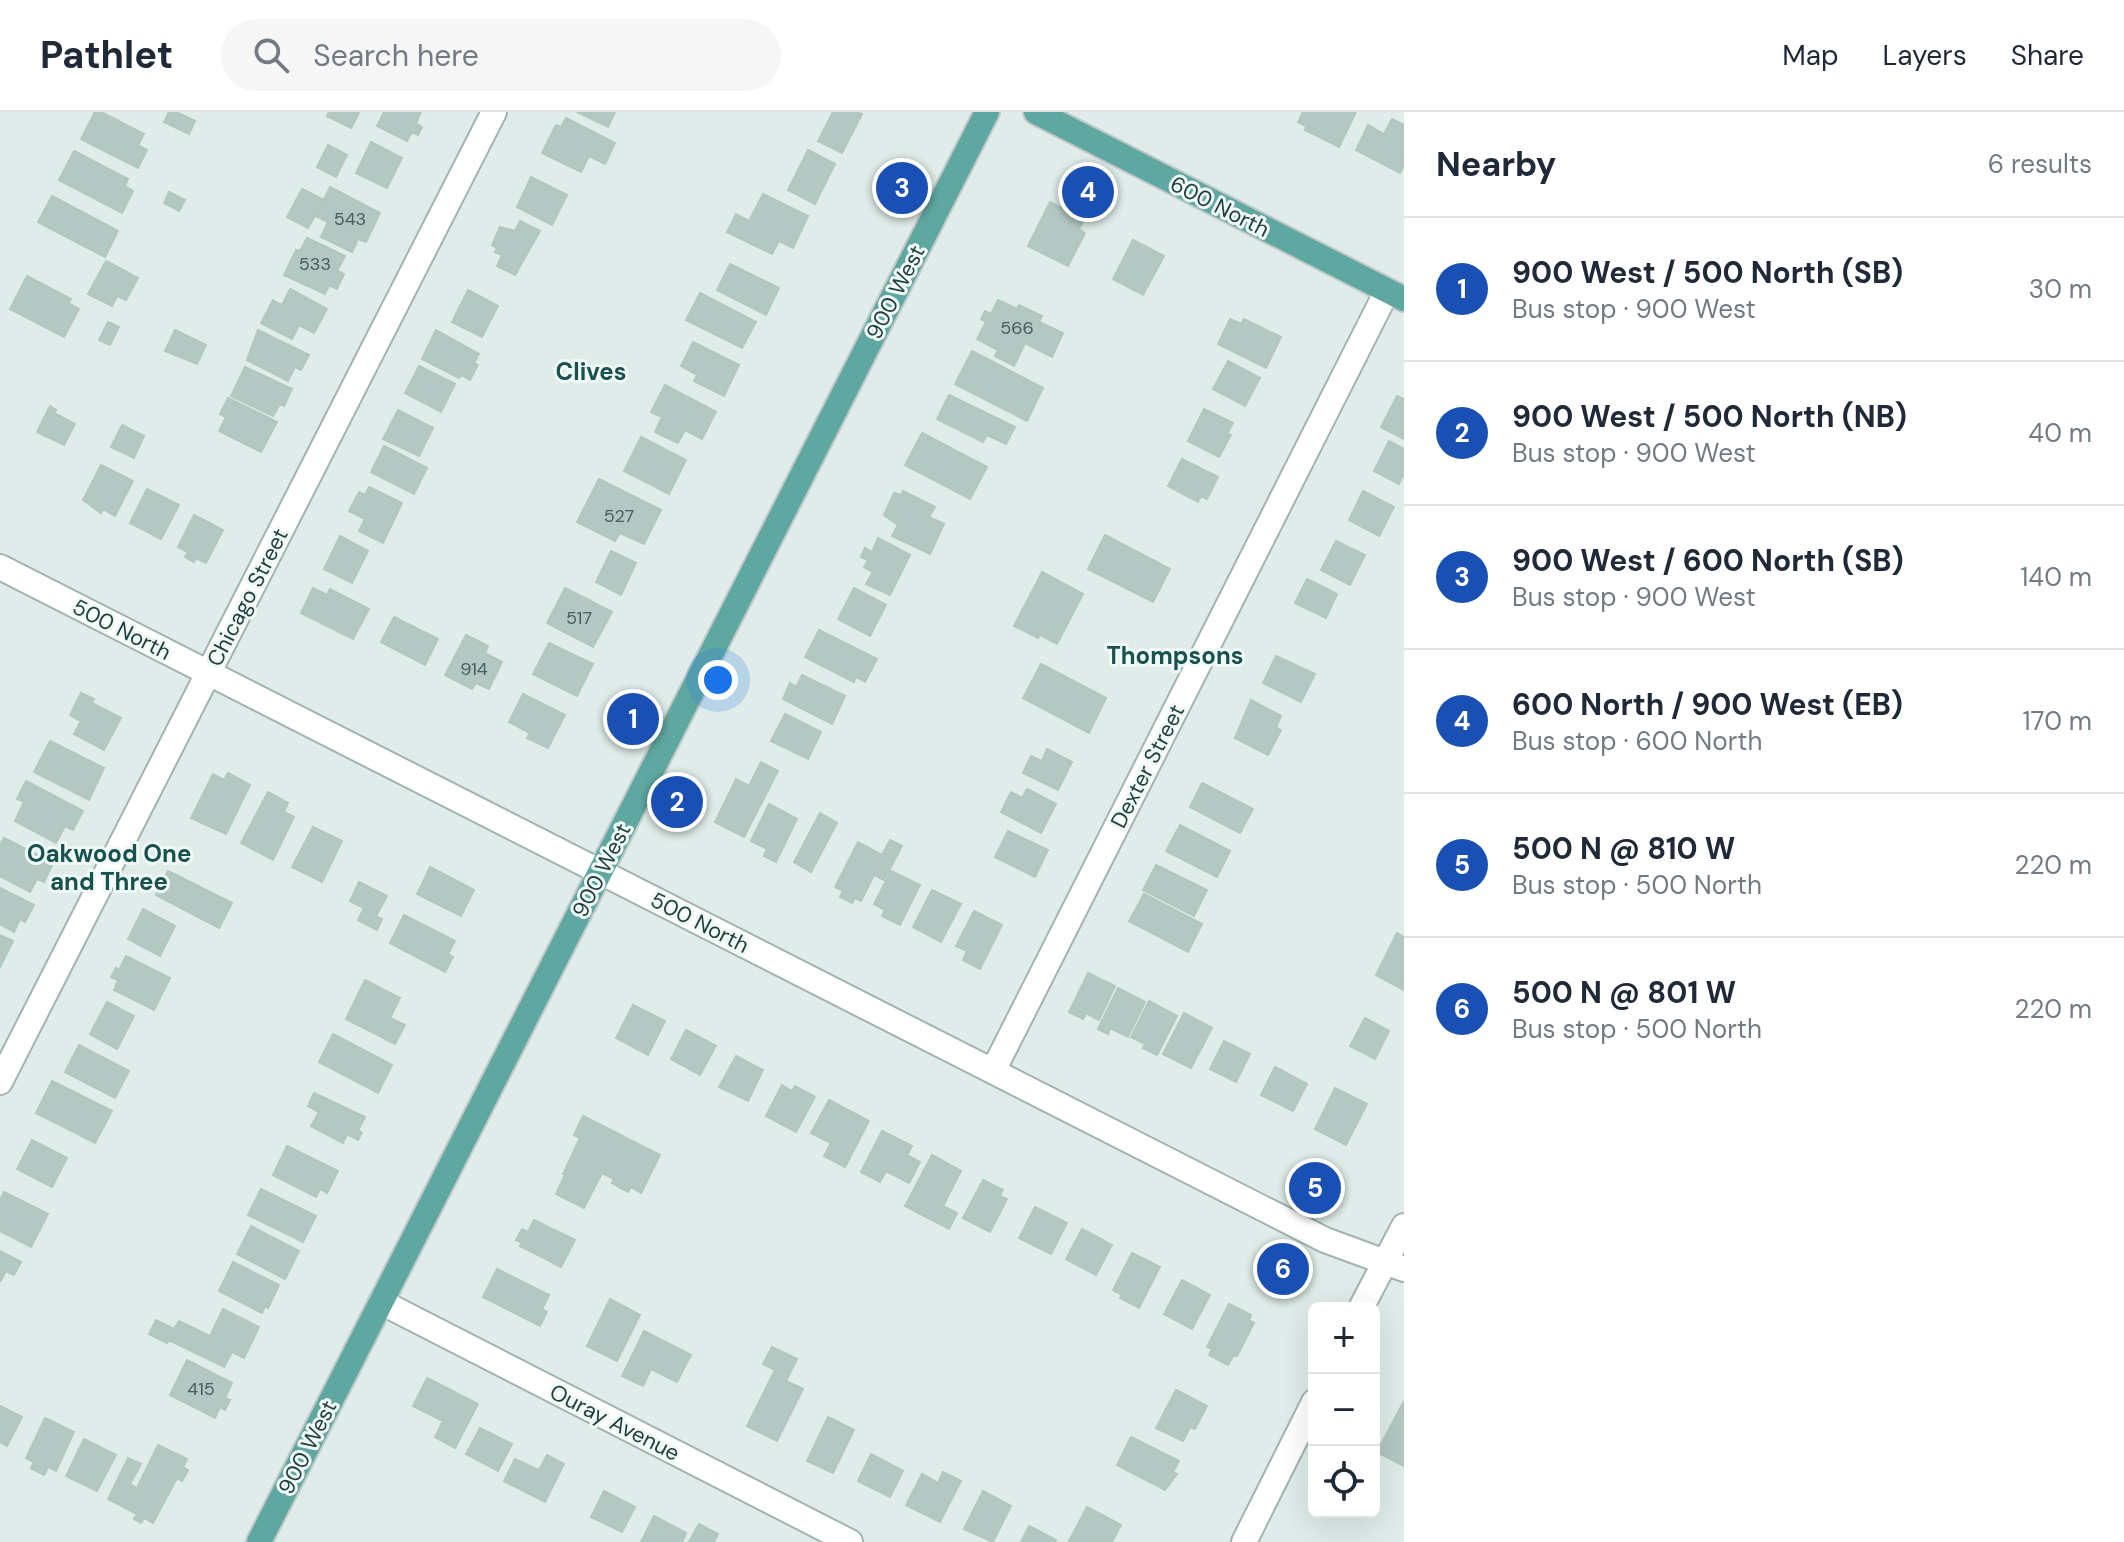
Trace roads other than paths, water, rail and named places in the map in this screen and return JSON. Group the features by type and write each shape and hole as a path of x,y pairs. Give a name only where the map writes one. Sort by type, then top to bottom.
{"main road":[{"name":"900 West","path":"259,1542 987,112"},
{"name":"600 North","path":"1036,112 1396,295"}],"street":[{"name":"Chicago Street","path":"0,1082 494,112"},
{"name":"Dexter Street","path":"993,1071 1396,295"},
{"name":"500 North","path":"0,567 1325,1240 1395,1265"},
{"path":"1366,1302 1395,1265 1404,1226"},
{"name":"Ouray Avenue","path":"381,1302 850,1542"},
{"path":"1244,1542 1308,1414"}],"place":[{"name":"900 West / 600 North (SB)","path":"902,188"},
{"name":"600 North / 900 West (EB)","path":"1088,192"},
{"name":"900 West / 500 North (SB)","path":"633,719"},
{"name":"900 West / 500 North (NB)","path":"677,802"},
{"name":"500 N @ 810 W","path":"1315,1188"},
{"name":"500 N @ 801 W","path":"1283,1269"}],"district":[{"name":"Clives","path":"591,372"},
{"name":"Thompsons","path":"1175,656"},
{"name":"Oakwood One and Three","path":"109,868"}]}
